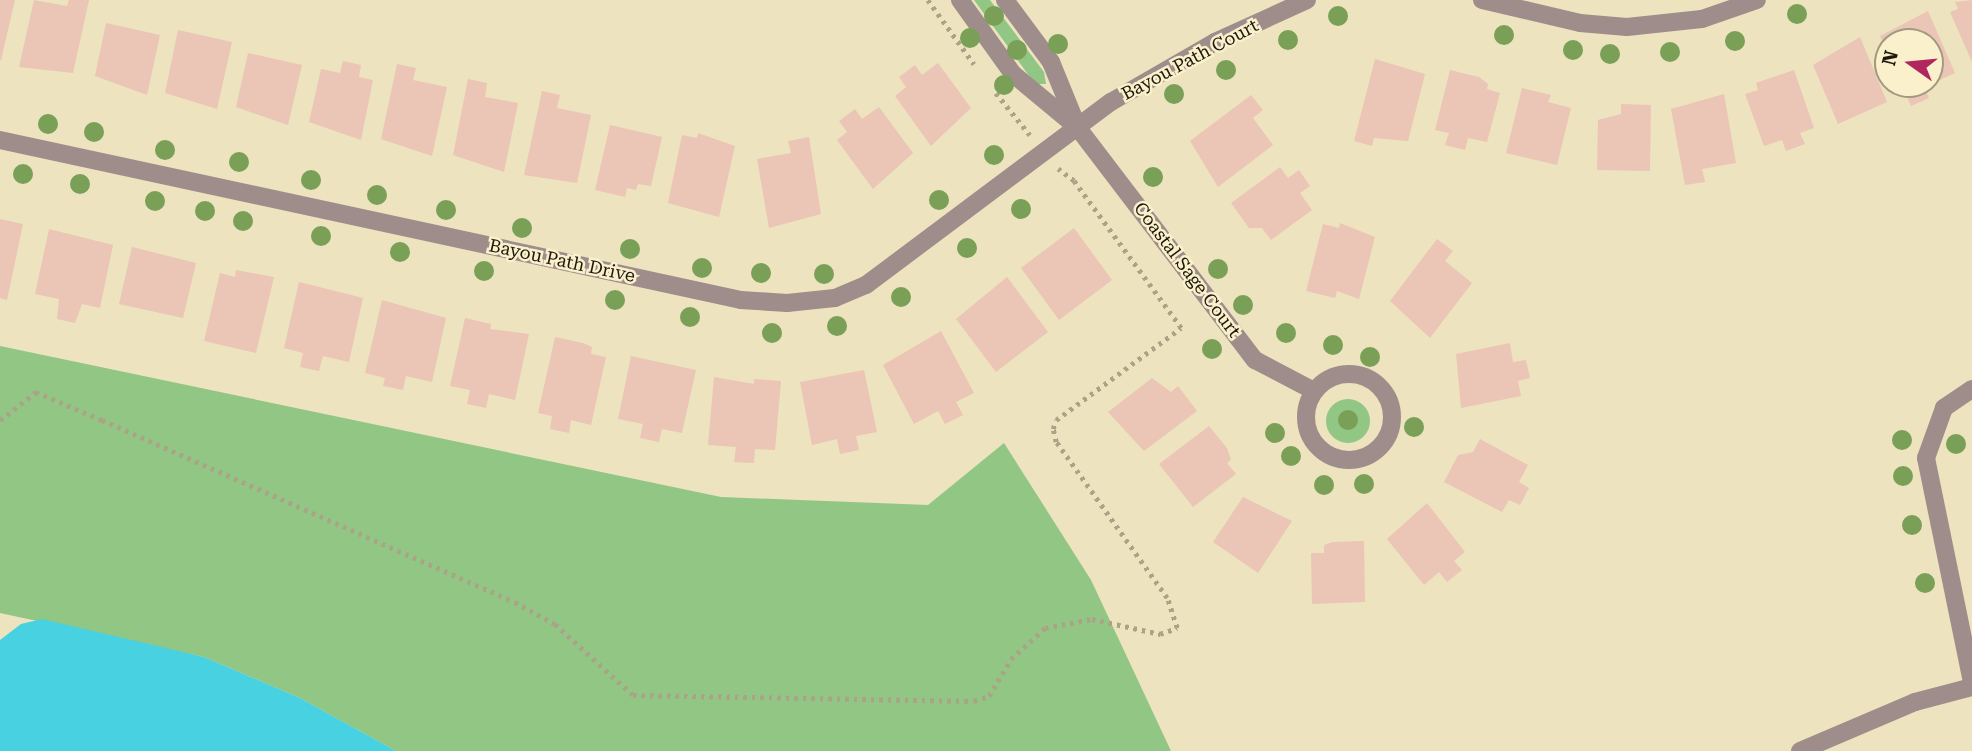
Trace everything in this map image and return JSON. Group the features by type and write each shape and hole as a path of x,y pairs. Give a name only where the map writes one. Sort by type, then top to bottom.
{"street":[{"path":"960,0 1013,74 1078,128"},
{"path":"1005,0 1051,62 1078,128"},
{"name":"Bayou Path Court","path":"1078,128 1111,102 1215,42 1307,0"},
{"path":"1488,1 1580,23 1627,27 1702,19 1757,0"},
{"name":"Bayou Path Drive","path":"0,140 728,297 786,303 835,298 866,285 1078,128"},
{"name":"Coastal Sage Court","path":"1078,128 1255,360 1314,391"},
{"path":"1354,373 1381,387 1393,414 1384,443 1374,453 1349,461 1323,453 1307,430 1314,391 1325,380 1354,373"},
{"path":"1972,389 1944,408 1926,458 1972,682"},
{"path":"1800,751 1915,702 1972,687"}],"path":[{"path":"0,420 36,392 102,420 515,602 555,624 634,695 974,701 989,696 1011,659 1045,628 1092,619 1160,634 1177,628 1167,598 1056,442 1053,429 1056,420 1181,328 1074,181 1059,170"}],"green space":[{"path":"974,0 990,0 1044,72 1046,84 1035,84"},
{"path":"0,346 721,497 928,505 1004,443 1091,580 1171,751 396,751 300,698 204,657 0,613"},
{"path":"1348,399 1357,400 1364,405 1369,412 1369,430 1364,437 1357,442 1348,443 1339,442 1332,437 1327,430 1326,421 1327,412 1332,405 1339,400"}],"water":[{"path":"42,619 204,657 300,698 396,751 0,751 0,640 21,624"}],"building":[{"path":"0,0 15,0 1,60 0,60"},
{"path":"34,0 67,6 69,0 89,0 73,73 19,67"},
{"path":"1972,0 1972,62 1950,12 1958,9 1955,2"},
{"path":"1928,11 1935,28 1895,28"},
{"path":"106,23 160,35 147,95 95,76"},
{"path":"178,30 232,42 217,109 165,93"},
{"path":"1860,37 1874,71 1874,98 1885,98 1887,102 1838,124 1813,65"},
{"path":"1944,48 1955,73 1944,78"},
{"path":"248,53 302,65 288,125 236,107"},
{"path":"1375,59 1425,74 1408,141 1374,138 1372,146 1354,141"},
{"path":"343,61 361,65 359,77 373,80 361,140 309,122 321,69 340,73"},
{"path":"938,63 971,108 931,146 895,96 906,87 899,77 915,65 922,75"},
{"path":"397,64 416,68 413,80 447,87 432,156 381,139"},
{"path":"1450,70 1479,77 1488,84 1487,89 1500,93 1487,142 1468,138 1465,150 1445,145 1449,133 1435,130"},
{"path":"1794,70 1814,128 1800,133 1805,144 1786,151 1782,140 1764,146 1745,94 1758,90 1756,83"},
{"path":"468,79 487,83 485,97 518,103 504,172 453,155"},
{"path":"1522,88 1551,95 1548,102 1571,108 1557,165 1506,153"},
{"path":"542,91 560,95 557,108 591,115 577,183 524,175"},
{"path":"1724,94 1736,163 1702,169 1705,182 1685,185 1671,109"},
{"path":"1251,95 1263,110 1253,118 1273,145 1218,187 1190,141"},
{"path":"1907,98 1929,98 1911,106"},
{"path":"1621,104 1651,105 1650,171 1597,170 1598,120 1621,114"},
{"path":"879,107 913,153 873,189 837,140 847,132 839,121 855,109 862,119"},
{"path":"610,125 662,137 651,186 638,184 636,190 627,188 625,197 595,190"},
{"path":"698,133 735,146 719,217 668,203 682,135 697,138"},
{"path":"809,137 821,214 769,228 757,159 791,153 788,141"},
{"path":"1280,167 1288,178 1299,170 1310,186 1300,193 1312,210 1271,240 1262,228 1249,228 1231,203"},
{"path":"0,219 23,224 7,300 0,298"},
{"path":"1340,223 1375,237 1359,299 1337,291 1335,298 1306,291 1323,224 1339,228"},
{"path":"1074,228 1112,280 1059,320 1021,268"},
{"path":"49,229 113,245 100,308 82,304 75,323 57,319 59,299 35,294"},
{"path":"1437,239 1453,251 1445,261 1472,283 1430,338 1390,301"},
{"path":"132,247 196,263 183,318 119,304"},
{"path":"236,270 274,277 256,353 204,341 220,273 235,277"},
{"path":"1007,277 1048,332 996,372 956,319"},
{"path":"299,282 363,298 349,362 323,356 319,371 300,367 303,353 284,348"},
{"path":"382,300 446,318 432,382 406,376 403,390 383,386 385,378 365,373"},
{"path":"465,318 491,324 490,329 529,334 515,400 489,394 486,408 467,404 470,390 450,386"},
{"path":"941,331 974,393 956,402 963,415 945,424 938,411 914,424 883,365"},
{"path":"555,337 583,343 592,347 591,354 606,357 591,425 571,420 569,433 550,429 552,416 538,413"},
{"path":"1510,343 1513,362 1526,360 1530,378 1518,381 1521,396 1461,408 1456,354"},
{"path":"631,356 696,370 682,433 662,429 659,442 640,438 643,424 618,419"},
{"path":"864,370 877,432 856,436 859,450 840,454 837,439 812,445 800,382"},
{"path":"714,377 754,384 754,379 781,381 775,450 755,449 754,463 734,462 736,447 708,445"},
{"path":"1152,378 1171,392 1178,386 1197,411 1144,451 1108,412"},
{"path":"1209,426 1227,448 1231,460 1227,463 1236,474 1193,507 1159,464"},
{"path":"1480,439 1528,465 1519,482 1529,488 1520,505 1509,500 1502,512 1444,482 1458,455 1473,452"},
{"path":"1243,497 1292,521 1258,573 1213,542"},
{"path":"1427,503 1465,552 1454,561 1462,570 1447,582 1439,572 1424,585 1387,539"},
{"path":"1364,541 1365,602 1312,604 1311,553 1324,553 1324,545 1333,542"}]}
